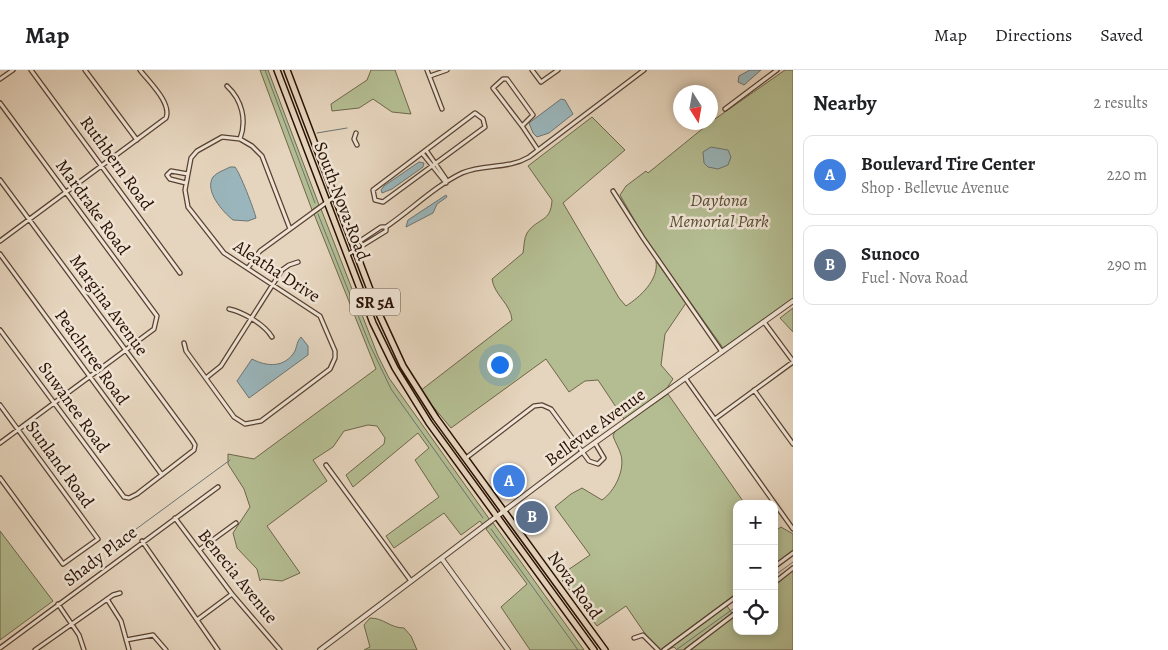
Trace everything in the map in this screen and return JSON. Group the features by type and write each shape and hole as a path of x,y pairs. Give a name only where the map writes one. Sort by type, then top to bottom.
{"main road":[{"name":"South Nova Road","path":"278,70 347,255 386,352 420,410 497,517"},
{"name":"South Nova Road","path":"287,70 394,348 423,399 505,512"},
{"name":"Nova Road","path":"505,512 605,650"},
{"name":"Nova Road","path":"497,517 594,650"}],"street":[{"path":"0,79 13,70"},
{"name":"Ruthbern Road","path":"31,70 180,273"},
{"path":"85,70 137,140"},
{"path":"0,241 164,120 167,115 167,108 140,70"},
{"path":"427,70 442,109"},
{"path":"430,76 446,70"},
{"path":"532,70 541,82 558,70"},
{"path":"356,249 357,243 380,227 386,226 463,173 479,168 509,166 520,162 644,70"},
{"path":"725,109 778,70"},
{"path":"522,126 533,115 507,79 503,79 493,88 538,150"},
{"path":"227,86 235,94 244,119 240,139 260,154 290,229"},
{"name":"Mardrake Road","path":"0,103 157,316 154,329 126,351"},
{"path":"475,113 483,119 485,127 434,165 383,202 375,200 373,190 424,151 475,113"},
{"path":"295,117 304,114"},
{"path":"356,133 354,139 357,145"},
{"name":"Aleatha Drive","path":"184,343 186,351 234,417 250,424 261,421 332,367 335,351 320,316 218,248 187,203 186,183 191,158 197,151 222,137 240,139"},
{"path":"424,151 446,179 446,183"},
{"path":"186,183 170,179 167,175 171,172 188,174"},
{"name":"Margina Avenue","path":"0,180 195,445 193,452 162,475"},
{"path":"613,191 643,238 722,352"},
{"path":"248,268 260,251 335,196"},
{"path":"347,255 356,249 360,249 386,231 386,226"},
{"name":"Peachtree Road","path":"0,254 162,475"},
{"path":"205,378 218,369 272,284 285,267 298,262"},
{"name":"Bellevue Avenue","path":"320,650 505,512 595,442 793,301"},
{"path":"229,309 238,311 251,319 268,331 272,337"},
{"path":"715,419 793,362 764,322"},
{"name":"Suwanee Road","path":"0,330 122,496 129,498 162,475"},
{"path":"386,352 394,348"},
{"path":"0,443 126,351"},
{"path":"686,379 793,529"},
{"path":"754,390 793,444"},
{"name":"Sunland Road","path":"0,405 98,539 63,564 0,478"},
{"path":"466,458 534,406 542,405 551,409 592,463 600,464 604,458 595,442"},
{"path":"326,465 411,582"},
{"name":"Shady Place","path":"0,648 142,541 218,487"},
{"name":"Benecia Avenue","path":"175,518 232,594 280,650"},
{"path":"199,550 236,523"},
{"path":"142,541 218,650"},
{"path":"778,564 793,553"},
{"path":"442,559 508,650"},
{"path":"778,580 793,568"},
{"path":"36,650 107,599 120,593"},
{"path":"196,620 232,594"},
{"path":"107,599 121,621 128,650"},
{"path":"664,650 733,599"},
{"path":"58,604 72,624 84,650"},
{"path":"687,650 733,615"},
{"path":"126,640 153,635 166,650"},
{"path":"634,638 643,635 658,650"}],"green space":[{"path":"260,70 268,70 319,205 312,210"},
{"path":"371,70 395,70 411,114 392,112 373,99 359,108 332,111 331,104 367,80"},
{"name":"Daytona Memorial Park","path":"785,70 793,70 793,299 723,348 644,237 620,195 626,186 646,171 648,173 701,130 718,130 718,117"},
{"path":"592,117 625,150 563,203 619,298 626,306 637,298 652,281 655,275 656,261 686,303 665,334 661,365 673,379 665,391 624,419 598,380 585,381 569,392 546,359 451,428 420,391 512,320 509,309 493,285 492,279 523,253 527,233 535,224 547,216 552,200 528,166"},
{"path":"321,209 378,356 389,378 490,520 483,525 480,521 461,535 444,513 394,548 386,536 439,497 415,460 429,448 418,433 353,487 346,475 384,444 385,438 377,426 368,425 344,431 333,447 313,460 327,481 267,526 300,573 282,581 262,579 260,581 257,569 237,548 233,533 250,507 244,489 228,464 228,454 254,459 376,369 314,214"},
{"path":"793,308 793,332 780,318"},
{"path":"668,394 742,500 733,500 733,596 660,650 646,635 626,606 597,626 559,576 590,555 555,507 582,488 602,500 615,486 622,467 622,461 613,436 615,431"},
{"path":"493,523 584,650 530,650 501,607 527,584 486,529"},
{"path":"781,527 793,534 793,550 778,562 778,545 778,529"},
{"path":"0,531 53,601 0,640"},
{"path":"793,568 793,650 687,650 733,615 733,635 778,635 778,580"},
{"path":"727,606 732,613 683,650 677,650 674,647 667,650"},
{"path":"370,618 404,628 411,636 417,650 364,650 370,647 364,625"}],"water":[{"path":"750,70 761,70 744,85 738,82 739,76"},
{"path":"561,99 565,100 573,114 549,133 537,137 529,123"},
{"path":"711,147 728,150 731,157 728,165 718,169 708,167 704,163 703,152"},
{"path":"419,162 424,163 423,167 392,189 382,193 381,190 384,186"},
{"path":"230,167 235,167 247,191 256,218 248,221 233,220 216,201 211,188 213,177"},
{"path":"446,195 447,197 437,204 433,213 406,227 408,220"},
{"path":"301,337 308,346 308,355 249,398 237,381 252,359 264,364 286,361 295,351"}],"waterway":[{"path":"265,70 315,203"},
{"path":"317,133 347,128"},
{"path":"318,214 369,343 391,389 483,518"},
{"path":"128,535 230,460"},
{"path":"491,529 578,650"},
{"path":"778,573 793,562"},
{"path":"676,650 733,609"}],"place":[{"name":"Boulevard Tire Center","path":"509,481"},
{"name":"Sunoco","path":"532,517"}]}
